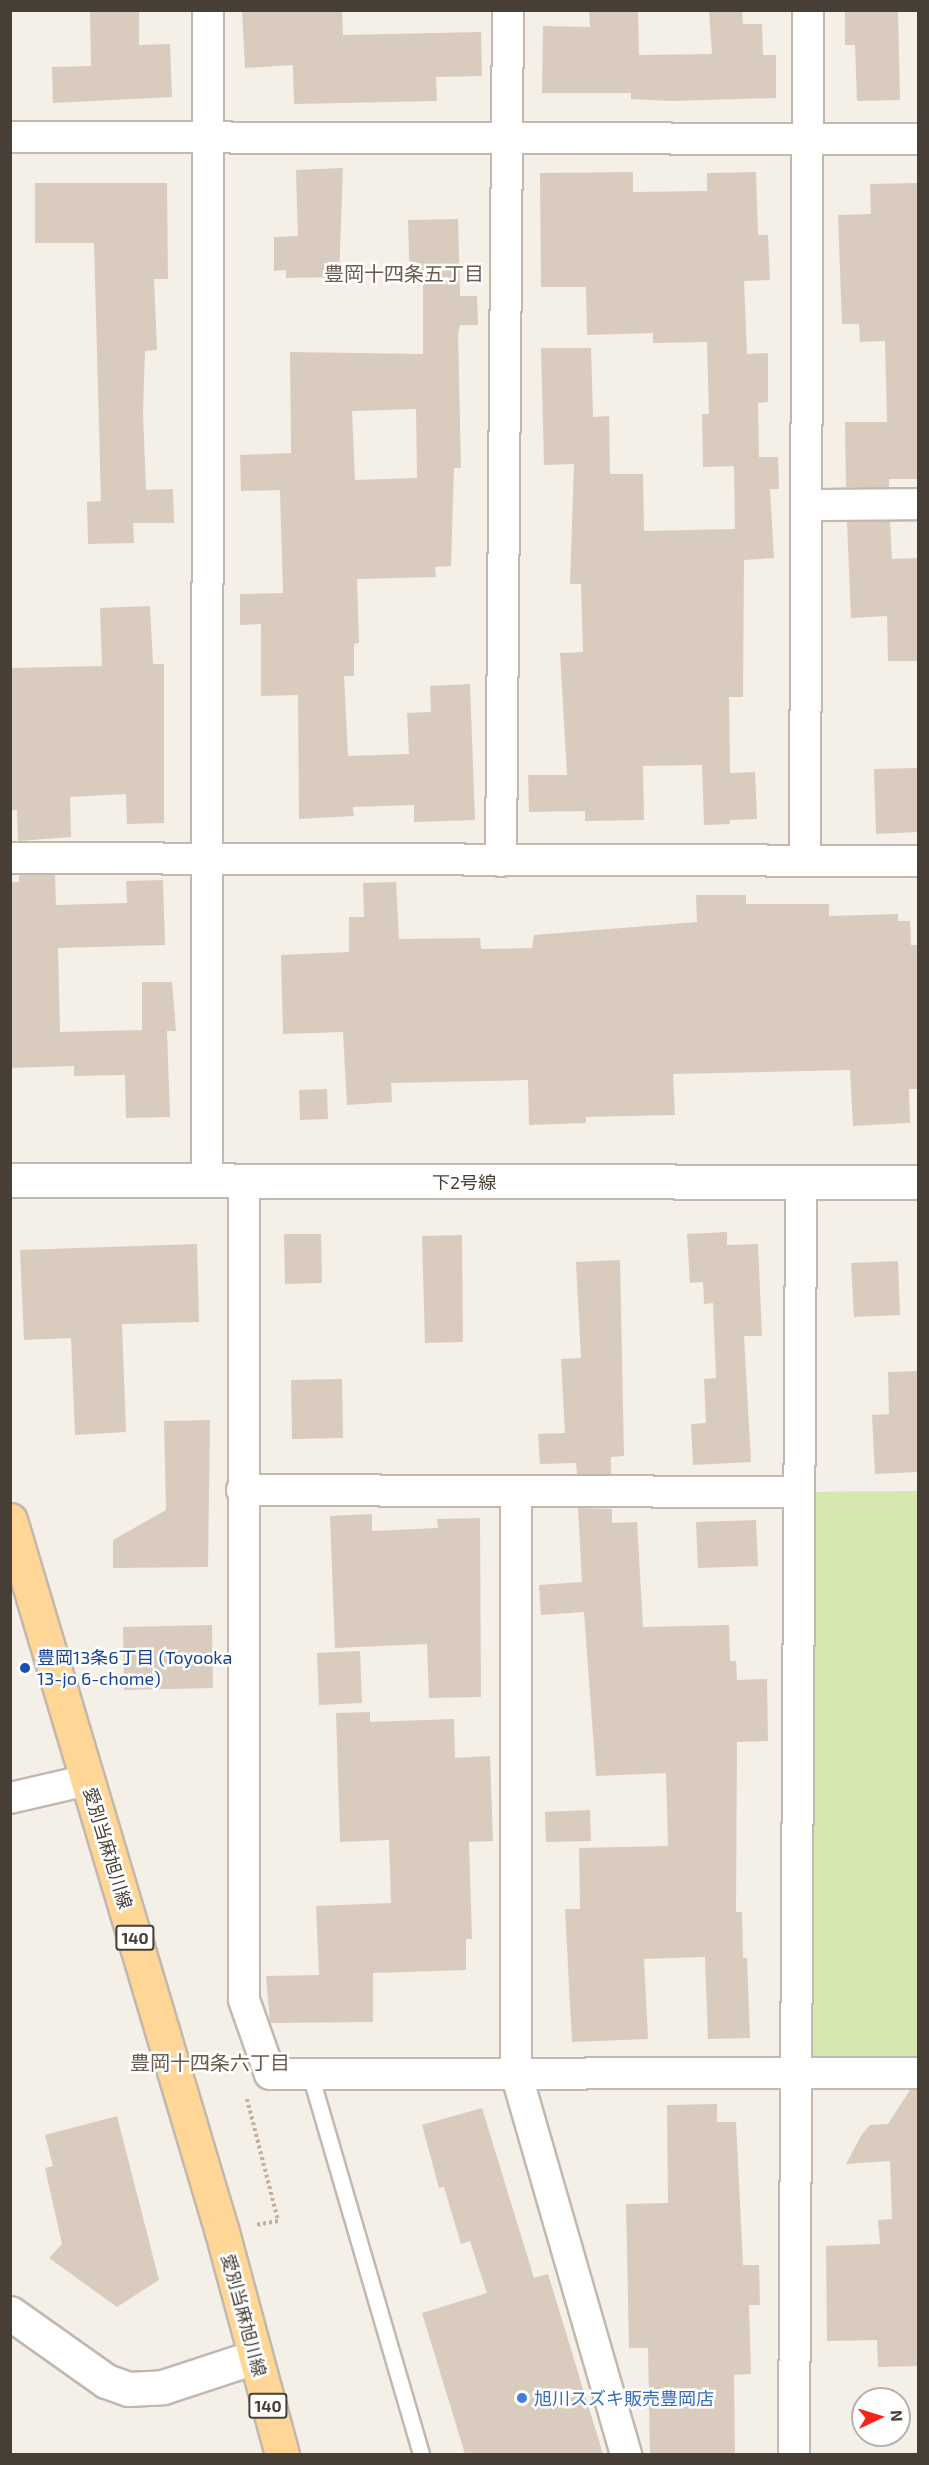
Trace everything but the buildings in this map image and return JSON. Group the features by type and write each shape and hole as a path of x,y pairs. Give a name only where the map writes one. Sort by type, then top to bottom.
{"main road":[{"name":"愛別当麻旭川線","path":"10,1520 88,1780 282,2454"}],"street":[{"path":"207,1182 208,10"},
{"path":"501,861 508,10"},
{"path":"806,861 809,505 806,139 808,10"},
{"path":"10,136 508,135 918,139"},
{"path":"809,505 918,504"},
{"path":"10,858 918,861"},
{"name":"下2号線","path":"10,1180 918,1182"},
{"path":"244,1182 242,1490 244,2000 270,2074 918,2073"},
{"path":"794,2454 793,2072 801,1182"},
{"path":"242,1490 516,1493 797,1492"},
{"path":"516,1493 516,2073 626,2454"},
{"path":"10,1798 88,1780"},
{"path":"10,2313 106,2380 128,2389 163,2387 254,2357"}],"lane":[{"path":"310,2074 421,2454"}],"path":[{"path":"244,2099 278,2221"}],"green space":[{"path":"918,1491 918,2073 793,2072 797,1492"}],"place":[{"name":"豊岡13条6丁目 (Toyooka 13-jo 6-chome)","path":"25,1668"},
{"name":"旭川スズキ販売豊岡店","path":"522,2398"}],"district":[{"name":"豊岡十四条五丁目","path":"404,273"},
{"name":"豊岡十四条六丁目","path":"210,2062"}]}
